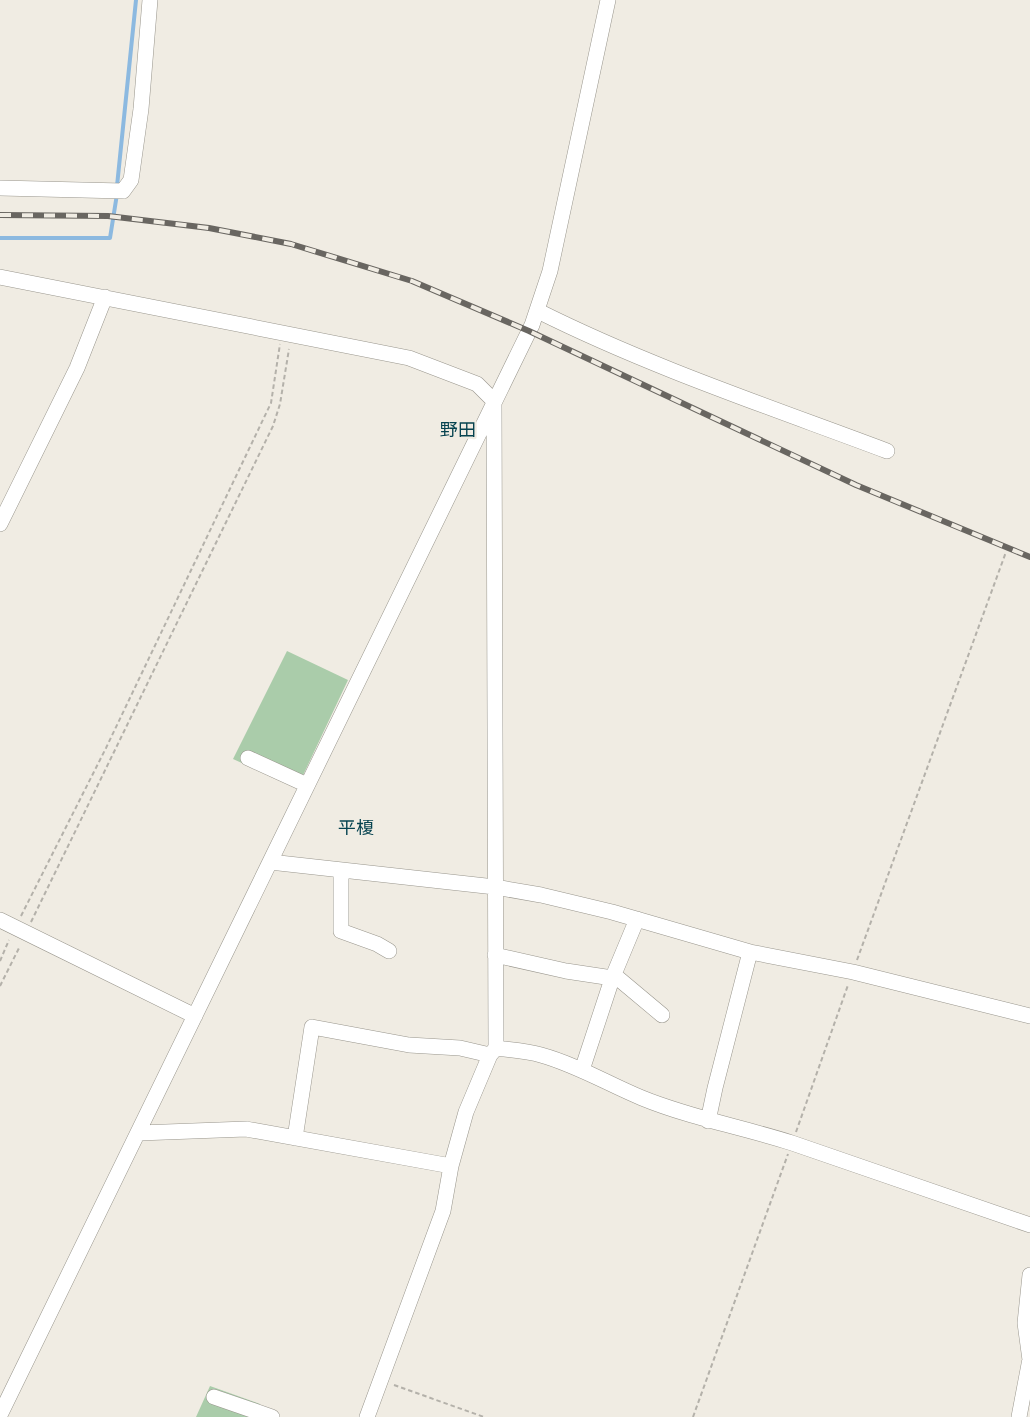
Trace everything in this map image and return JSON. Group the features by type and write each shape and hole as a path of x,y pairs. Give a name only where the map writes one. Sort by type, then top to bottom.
{"street":[{"path":"0,188 123,191 131,180 141,109 150,0"},
{"path":"0,1415 538,311 550,271 608,0"},
{"path":"0,276 409,358 477,384 494,400 495,955 493,1051 466,1112 451,1166 443,1211 367,1417"},
{"path":"0,524 77,368 105,297"},
{"path":"538,311 579,331 690,377 887,451"},
{"path":"248,758 307,785"},
{"path":"270,862 495,887 541,895 750,952 853,972 1030,1016"},
{"path":"341,870 341,931 377,944 389,951"},
{"path":"0,920 195,1016"},
{"path":"582,1070 612,979 637,920"},
{"path":"708,1121 750,952"},
{"path":"495,955 619,979 662,1015"},
{"path":"295,1138 312,1027 409,1045 540,1055 582,1070 642,1098 708,1121 792,1143 1030,1225"},
{"path":"139,1132 246,1129 451,1166"},
{"path":"1019,1417 1030,1360 1025,1323 1030,1275"},
{"path":"214,1397 272,1417"}],"path":[{"path":"0,986 21,930 106,747 271,403 286,334"},
{"path":"0,961 21,930 58,865 273,426 280,404 286,334"},
{"path":"693,1417 1006,552"},
{"path":"382,1381 484,1417"}],"green space":[{"path":"287,651 348,680 297,788 233,759"},
{"path":"210,1386 260,1404 257,1417 196,1417"}],"waterway":[{"path":"117,186 136,0"},
{"path":"0,238 110,238 117,194"}],"railway":[{"path":"0,215 108,216 209,228 291,244 412,281 529,331 856,485 1030,557"}],"district":[{"name":"野田","path":"458,430"},
{"name":"平榎","path":"356,828"}]}
